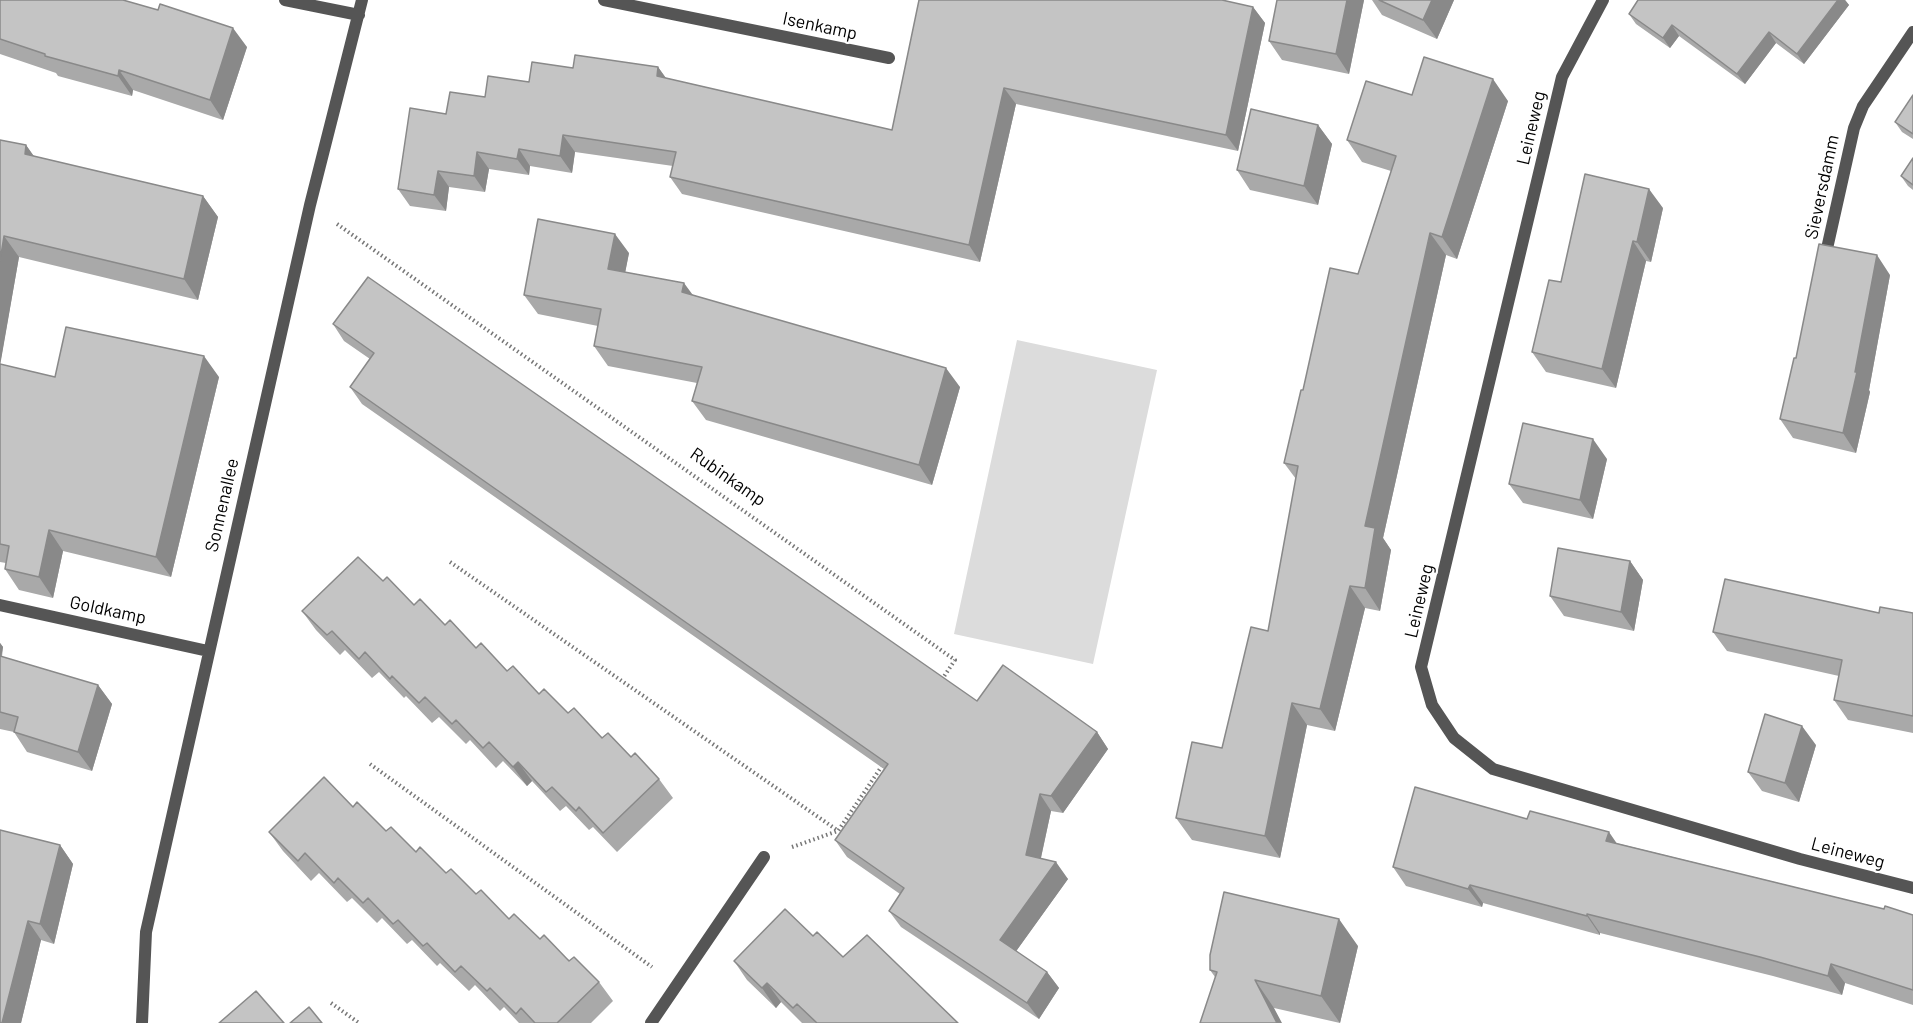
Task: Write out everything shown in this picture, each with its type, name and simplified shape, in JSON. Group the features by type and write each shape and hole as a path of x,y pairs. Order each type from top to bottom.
{"street":[{"path":"285,0 359,15"},
{"name":"Sonnenallee","path":"142,1023 146,932 310,205 362,0"},
{"name":"Isenkamp","path":"604,0 889,58"},
{"name":"Leineweg","path":"1603,0 1562,77 1559,89 1421,667 1432,705 1454,738 1493,769 1800,859 1913,888"},
{"name":"Sieversdamm","path":"1821,274 1854,128 1863,106 1913,32"},
{"name":"Goldkamp","path":"0,605 208,651"},
{"path":"651,1023 764,857"}],"path":[{"name":"Rubinkamp","path":"310,205 955,660 936,688"},
{"path":"450,562 838,831"},
{"path":"764,857 838,831 890,755"},
{"path":"370,764 677,985"},
{"path":"331,1003 359,1023"}],"shaded area":[{"path":"1017,340 1157,370 1093,664 954,634"}],"building":[{"path":"0,0 123,0 158,10 160,4 233,28 210,100 119,70 118,76 45,56 45,54 0,39"},
{"path":"919,0 1222,0 1253,7 1226,135 1004,88 969,245 670,177 676,152 563,135 560,156 519,149 517,159 477,152 474,176 438,171 434,195 398,189 410,108 446,114 450,92 485,97 488,76 529,82 532,62 573,68 575,55 658,67 657,76 892,130"},
{"path":"1277,0 1347,0 1336,54 1269,41"},
{"path":"1379,0 1432,0 1423,20"},
{"path":"1638,0 1838,0 1797,54 1769,32 1737,74 1672,25 1663,38 1629,14"},
{"path":"1424,57 1493,79 1442,237 1430,233 1365,526 1375,528 1365,588 1350,586 1320,709 1292,703 1265,836 1176,818 1192,742 1222,748 1251,627 1268,631 1298,466 1284,463 1330,268 1358,274 1396,156 1347,140 1366,81 1412,95"},
{"path":"1913,95 1913,134 1895,122"},
{"path":"1251,109 1318,125 1304,186 1237,170"},
{"path":"0,140 26,145 25,154 203,196 184,279 4,236 0,261"},
{"path":"1913,158 1913,185 1901,176"},
{"path":"1585,174 1649,189 1637,242 1633,241 1602,369 1532,352 1549,280 1561,282"},
{"path":"538,219 615,234 608,269 684,283 682,292 946,368 919,465 692,401 702,367 594,346 601,309 524,295"},
{"path":"1819,244 1877,255 1855,372 1857,372 1843,433 1780,419 1794,358 1796,358"},
{"path":"368,277 977,701 1003,665 1097,732 1051,796 1040,794 1026,855 1056,862 1000,940 1047,972 1027,1003 889,911 904,888 835,840 888,764 350,387 374,353 333,324"},
{"path":"66,327 204,356 156,557 49,530 39,577 5,569 9,546 0,544 0,364 55,377"},
{"path":"1523,423 1593,439 1580,500 1509,484"},
{"path":"1558,548 1630,561 1621,612 1550,596"},
{"path":"358,557 383,581 387,577 414,605 420,599 445,625 450,620 476,648 481,643 507,671 513,666 539,694 544,689 568,713 574,708 602,738 608,733 631,757 635,753 659,779 603,833 579,807 576,811 552,787 546,792 518,762 513,767 489,742 483,748 456,720 452,724 425,697 419,703 392,676 390,679 365,652 359,659 332,631 327,635 302,611"},
{"path":"1725,579 1879,613 1880,607 1913,613 1913,716 1834,700 1842,660 1713,632"},
{"path":"0,656 98,685 78,752 14,732 18,717 0,712"},
{"path":"1765,714 1802,726 1785,783 1748,772"},
{"path":"324,777 353,807 357,802 386,831 391,827 416,852 420,847 446,873 451,869 476,894 481,890 509,919 514,914 540,939 544,935 569,961 574,957 599,982 557,1023 535,1023 521,1008 516,1014 490,988 487,991 461,966 455,972 427,943 423,946 398,920 393,924 368,898 363,903 338,878 334,883 305,853 298,861 269,832"},
{"path":"1415,787 1527,819 1530,811 1609,832 1606,841 1884,909 1885,906 1913,915 1913,990 1831,964 1828,976 1470,885 1468,889 1393,867"},
{"path":"0,830 60,845 40,924 28,921 2,1023 0,1023"},
{"path":"1224,892 1339,919 1321,996 1255,980 1277,1023 1200,1023 1217,972 1210,970 1210,955"},
{"path":"785,909 813,936 817,932 843,957 867,935 958,1023 817,1023 797,1004 793,1008 767,983 762,988 734,961"},
{"path":"256,991 284,1023 219,1023"},
{"path":"309,1007 322,1023 290,1023"}]}
